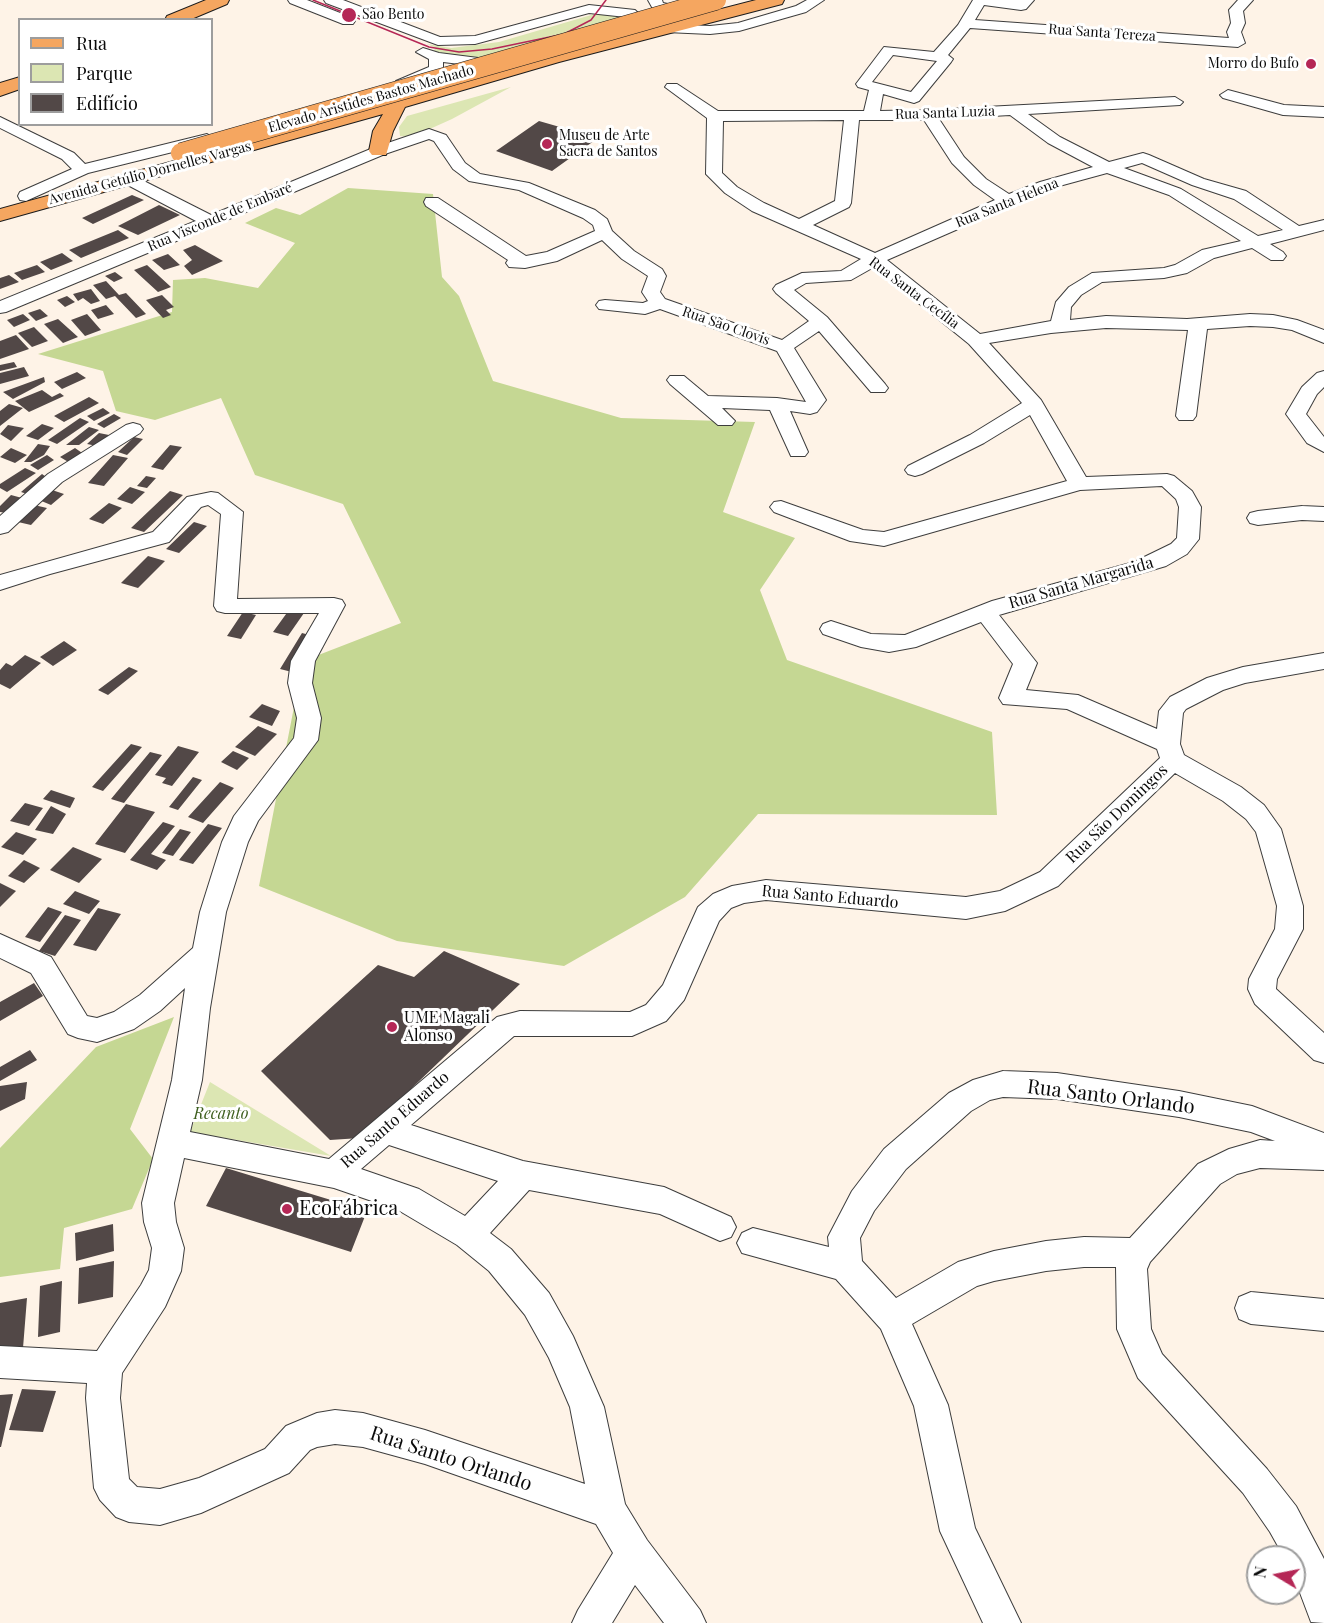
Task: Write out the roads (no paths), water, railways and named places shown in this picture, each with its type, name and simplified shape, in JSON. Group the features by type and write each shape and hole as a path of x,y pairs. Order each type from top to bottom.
{"main road":[{"path":"178,18 221,0"},
{"path":"708,10 745,0"},
{"path":"708,10 776,0"},
{"name":"Avenida Getúlio Dornelles Vargas","path":"0,214 654,31 708,10"},
{"name":"Elevado Aristides Bastos Machado","path":"0,203 708,10"},
{"path":"0,90 18,83"},
{"path":"379,151 383,131 398,103"}],"street":[{"path":"296,0 393,39"},
{"path":"331,0 429,39 447,41 482,38 589,9 623,6 654,31 739,27 801,9 817,0"},
{"path":"655,0 658,6 708,10"},
{"path":"938,57 966,24 980,0 1021,6 1027,0"},
{"name":"Rua Santa Tereza","path":"966,24 1238,43 1234,32 1238,23 1236,10 1246,0"},
{"path":"414,48 436,57 520,67"},
{"path":"889,50 946,59 914,98 877,88 863,84 889,50"},
{"path":"26,196 82,170 120,162 410,82 431,73 436,68 436,57"},
{"path":"672,87 715,116"},
{"path":"871,115 877,88"},
{"path":"1228,95 1283,110 1324,112"},
{"name":"Rua Santa Luzia","path":"715,116 929,115 1175,102"},
{"path":"1012,110 1054,140 1108,168 1175,192 1277,256"},
{"path":"798,226 843,203 852,115"},
{"path":"929,115 958,160 980,182 1009,202"},
{"name":"Rua Santa Cecília","path":"715,116 714,174 731,190 749,201 798,226 875,259 975,340 1034,404 1079,484"},
{"path":"0,122 68,156 82,170"},
{"name":"Rua Visconde de Embaré","path":"0,308 379,151 429,134 440,138 459,166 475,178 523,186 558,200 589,214 602,223 604,232"},
{"name":"Rua Santa Helena","path":"875,259 1046,185 1143,158 1198,182 1240,195 1294,230"},
{"path":"128,179 210,221"},
{"path":"432,202 520,263 560,254 604,232 628,255 656,273 657,276 655,297 645,309 605,305"},
{"path":"1060,326 1062,306 1075,291 1098,277 1164,273 1181,269 1208,254 1294,230 1324,225"},
{"path":"875,259 845,276 802,279 782,289 821,321 878,388"},
{"name":"Rua São Clovis","path":"655,297 784,347 821,321"},
{"path":"975,340 1060,326 1106,322 1198,324 1250,320 1273,321 1297,326 1324,337"},
{"path":"1186,416 1198,324"},
{"path":"703,402 777,404 810,408 816,400 784,347"},
{"path":"1324,377 1309,391 1296,414 1314,439 1324,446"},
{"path":"676,380 726,421"},
{"path":"777,404 798,452"},
{"path":"915,470 977,439 1034,404"},
{"path":"0,527 55,478 133,429"},
{"name":"Rua Santa Margarida","path":"781,507 858,536 884,539 1079,484 1167,480 1185,496 1190,507 1188,539 1179,549 1158,561 985,612 908,642 889,644 869,642 831,629"},
{"path":"0,583 63,563 161,537 194,502 211,498 232,512 225,606 334,605 303,661 300,683 309,718 306,740 263,793 243,825 235,842 213,912 187,1080 158,1203 160,1222 168,1248 165,1271 153,1296 105,1368 10,1360 0,1362"},
{"path":"1258,518 1302,513 1324,514"},
{"name":"Rua São Domingos","path":"985,612 1025,663 1011,698 1070,701 1171,752"},
{"name":"Rua São Domingos","path":"1049,879 1171,752 1171,711 1178,703 1215,684 1243,675 1324,661"},
{"path":"1171,752 1256,812 1268,829 1290,906 1289,929 1263,979 1262,989 1265,996 1324,1050"},
{"name":"Rua Santo Eduardo","path":"334,1174 507,1025 520,1023 632,1024 656,1013 674,992 708,915 722,901 741,892 766,890 966,908 1005,901 1049,879"},
{"path":"0,945 41,965 78,1026 97,1030 123,1021 150,1003 206,953"},
{"name":"Rua Santo Orlando","path":"846,1266 844,1237 863,1201 895,1159 960,1102 983,1089 1003,1084 1057,1086 1179,1104 1252,1119 1324,1146"},
{"path":"384,1130 523,1175 664,1201 720,1227"},
{"path":"172,1142 334,1174 408,1199 468,1235 500,1260 537,1304 561,1347 587,1407 608,1510 634,1553 687,1623"},
{"path":"1324,1156 1260,1154 1219,1168 1209,1174 1137,1253 1131,1269 1134,1329 1138,1344 1150,1366 1255,1481 1283,1519 1315,1579 1324,1609"},
{"path":"468,1235 523,1175"},
{"path":"753,1243 846,1266 857,1281 893,1318 931,1405 958,1531 1002,1623"},
{"path":"893,1318 969,1273 986,1268 1084,1252 1137,1253"},
{"path":"1251,1308 1324,1315"},
{"name":"Rua Santo Orlando","path":"105,1368 103,1398 112,1488 129,1503 160,1507 201,1495 277,1461 298,1438 316,1430 334,1427 363,1430 425,1447 608,1510"},
{"path":"591,1623 634,1553"}],"tram line":[{"path":"313,0 429,47 459,52 492,49 564,34 591,20 606,0"}],"place":[{"name":"São Bento","path":"349,15"},
{"name":"Morro do Bufo","path":"1311,64"},
{"name":"Museu de Arte Sacra de Santos","path":"547,144"},
{"name":"UME Magali Alonso","path":"392,1027"},
{"name":"EcoFábrica","path":"287,1209"}],"park label":[{"name":"Recanto","path":"221,1114"}]}
